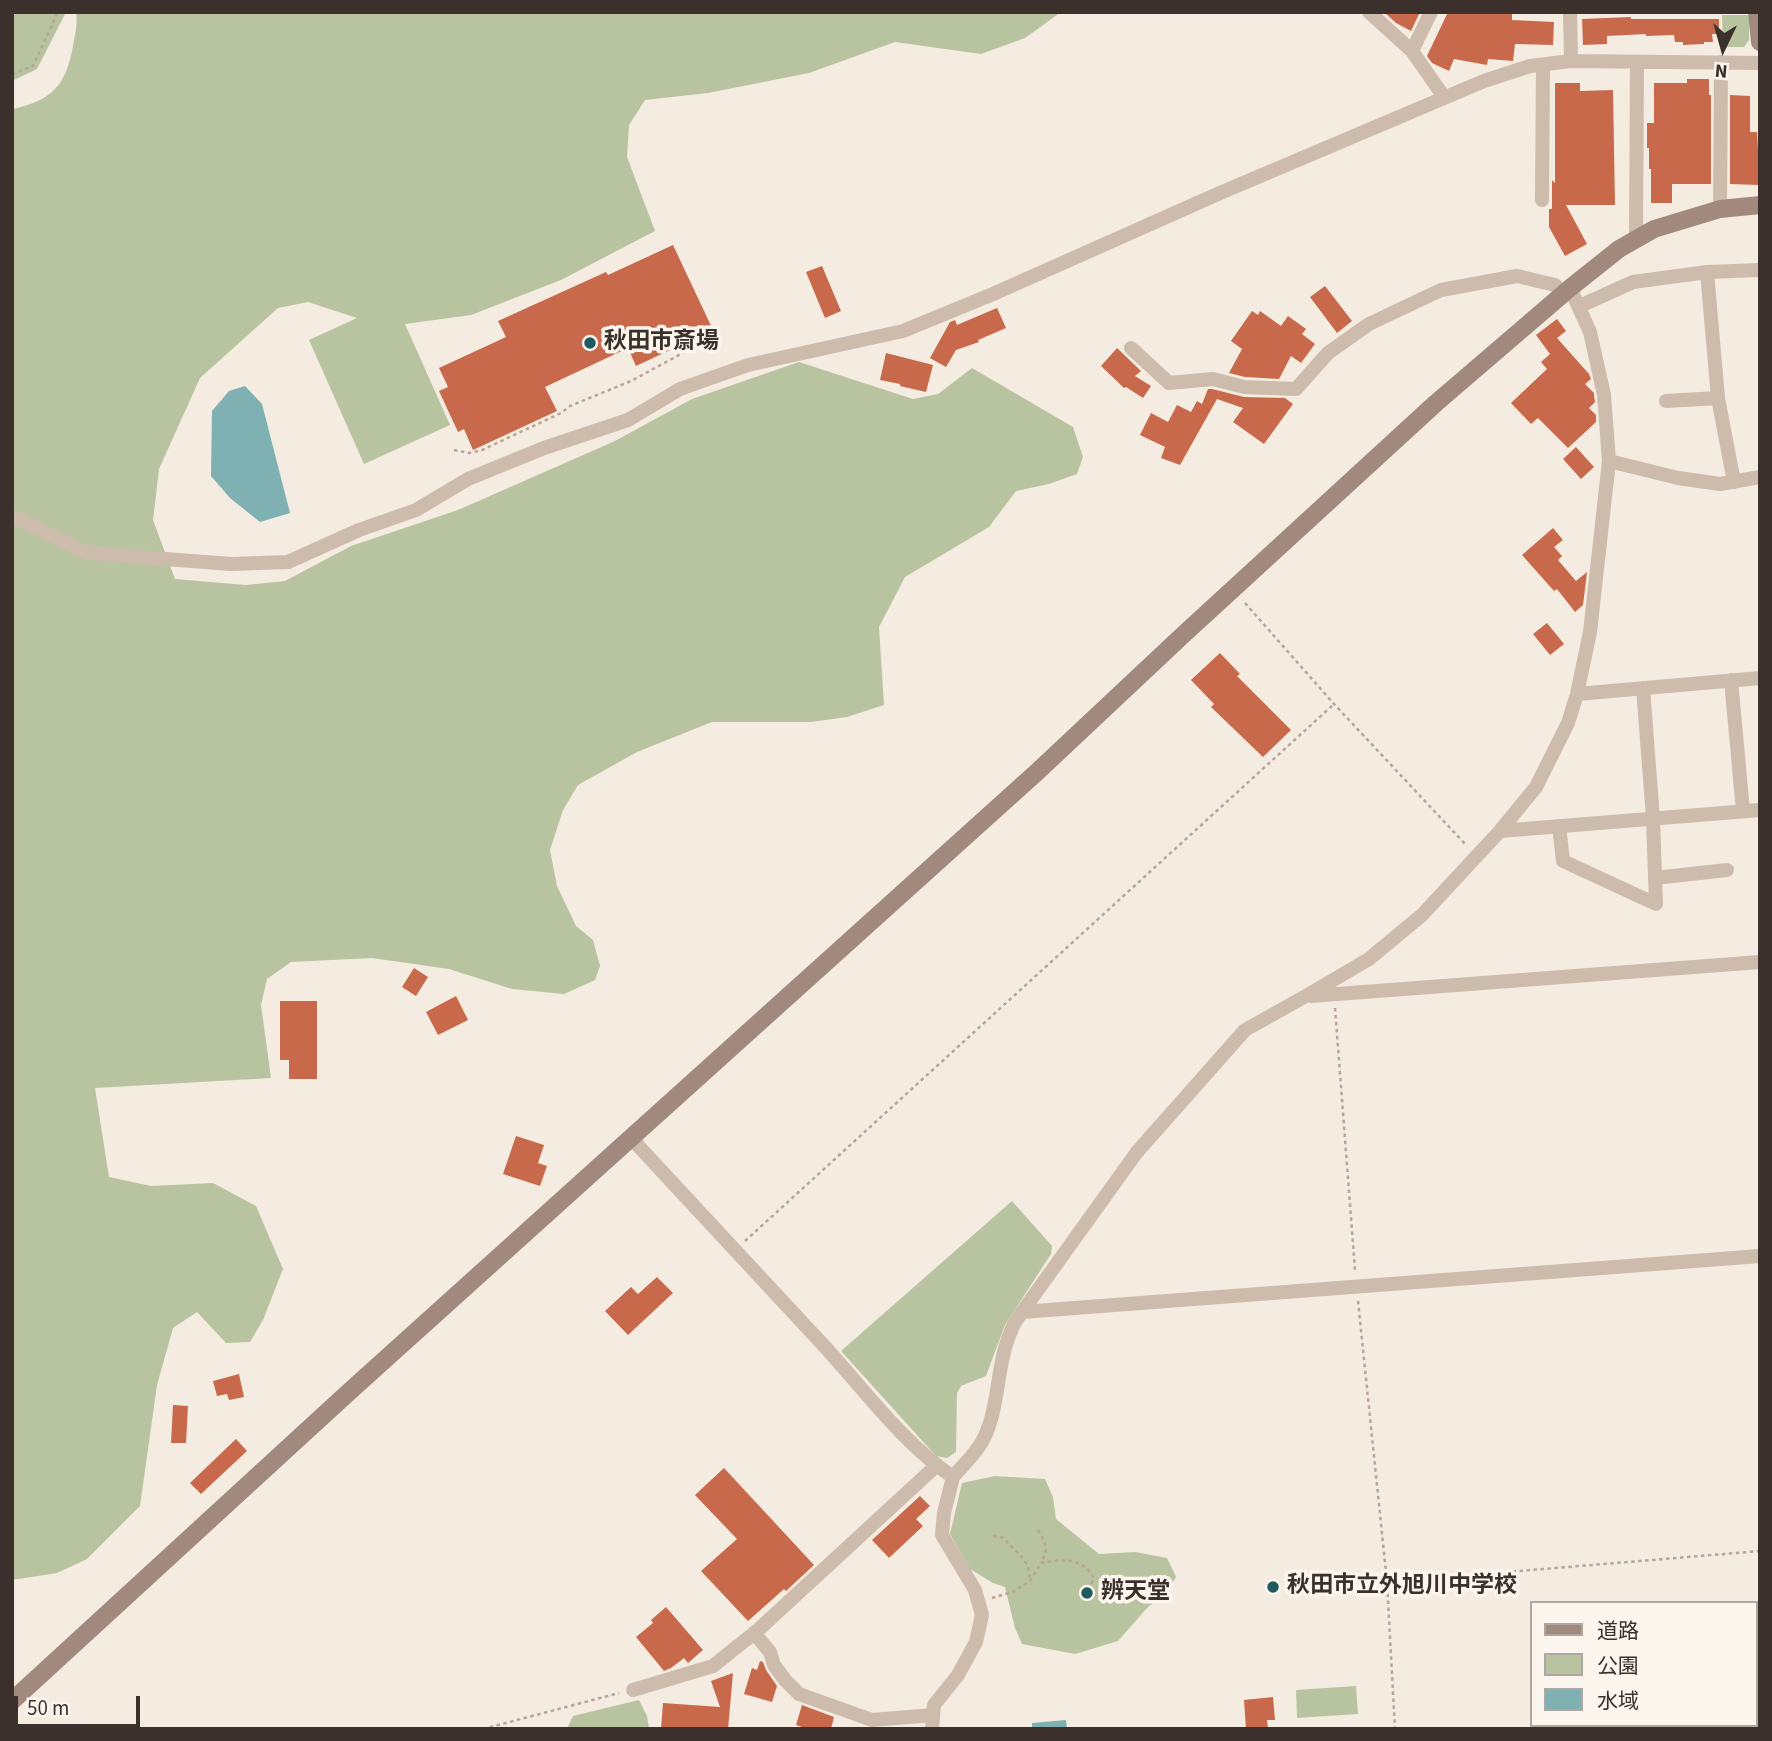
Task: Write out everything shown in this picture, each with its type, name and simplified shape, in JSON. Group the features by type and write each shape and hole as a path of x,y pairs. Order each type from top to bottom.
{"street":[{"path":"1370,12 1412,51 1444,97"},
{"path":"1412,51 1431,12"},
{"path":"1570,12 1571,61"},
{"path":"1757,12 1760,42"},
{"path":"12,516 87,553 231,564 288,562 359,530 416,510 468,479 544,448 628,420 680,389 748,365 903,331 1444,97 1530,66 1571,61 1760,62"},
{"path":"1636,239 1637,62"},
{"path":"1720,209 1721,62"},
{"path":"1542,200 1543,65"},
{"path":"12,1702 350,1391 1037,772 1437,403 1567,291 1619,249 1654,229 1720,209 1760,205"},
{"path":"1580,306 1633,282 1707,272 1760,270"},
{"path":"1707,272 1718,398 1734,482"},
{"path":"754,1633 770,1652 774,1665 785,1680 799,1694 872,1720 933,1722 934,1705 958,1675 976,1642 982,1615 975,1590 942,1535 944,1513 953,1477 984,1438 1004,1352 1011,1330 1022,1312 1137,1152 1245,1030 1369,958 1422,915 1500,831 1536,787 1568,723 1577,694 1590,632 1609,461 1604,395 1590,332 1580,306 1567,291 1555,285 1517,276 1440,290 1369,324 1328,353 1296,388 1244,387 1213,379 1169,383 1131,348"},
{"path":"1666,401 1718,398"},
{"path":"1609,461 1678,478 1720,484 1760,477"},
{"path":"1577,694 1760,678"},
{"path":"1731,680 1743,811"},
{"path":"1559,826 1563,861 1656,904 1653,818 1643,688"},
{"path":"1500,831 1760,810"},
{"path":"1655,878 1727,870"},
{"path":"1307,996 1760,962"},
{"path":"630,1138 907,1438 936,1466 953,1477"},
{"path":"1022,1312 1760,1256"},
{"path":"633,1690 713,1666 754,1633 936,1466"}],"path":[{"path":"12,74 33,66 58,12"},
{"path":"454,450 469,453 482,450 561,413 570,406 632,381 692,348"},
{"path":"1233,589 1334,704 1477,856"},
{"path":"735,1250 1334,704"},
{"path":"1334,994 1356,1287 1387,1582 1395,1729"},
{"path":"978,1602 1015,1591 1030,1581 1046,1553 1046,1543 1038,1530"},
{"path":"993,1536 1003,1538 1021,1556 1028,1566 1030,1581"},
{"path":"1387,1582 1760,1551"},
{"path":"1041,1563 1059,1559 1078,1563 1090,1572 1094,1580 1088,1589"},
{"path":"483,1729 633,1690"}],"green space":[{"path":"12,12 66,12 37,69 14,80 12,80"},
{"path":"76,12 1059,12 1025,38 981,54 895,42 809,73 708,93 645,100 629,125 627,157 655,231 561,280 471,315 405,324 450,425 364,464 309,340 357,318 308,302 278,308 200,378 159,469 153,520 175,579 246,585 285,581 351,546 458,510 615,441 692,399 799,362 913,399 938,394 972,368 1073,427 1083,457 1077,474 1049,484 1016,491 989,527 905,577 879,627 884,705 847,717 811,722 712,722 637,752 578,785 563,810 550,850 557,886 576,926 593,940 600,966 595,980 564,994 512,989 449,969 372,958 291,962 267,979 261,1005 271,1078 95,1088 109,1177 151,1186 213,1183 256,1206 283,1269 263,1320 250,1342 226,1343 197,1312 173,1328 157,1385 140,1506 87,1559 57,1573 12,1580 12,109 47,96 61,81 70,60"},
{"path":"1722,15 1749,15 1749,40 1744,47 1723,47"},
{"path":"1012,1201 1052,1246 1051,1254 1005,1325 986,1376 961,1386 957,1393 956,1452 947,1458 936,1456 841,1351"},
{"path":"995,1476 1045,1479 1053,1497 1056,1519 1099,1554 1135,1552 1167,1558 1176,1577 1164,1595 1148,1607 1118,1641 1075,1654 1022,1644 1015,1628 1005,1587 970,1569 950,1534 962,1483"},
{"path":"1356,1686 1358,1714 1297,1718 1296,1690"},
{"path":"639,1700 647,1716 649,1729 567,1729 573,1716"}],"water":[{"path":"245,386 262,404 290,513 260,522 230,498 211,476 212,411 229,391"},
{"path":"1066,1720 1067,1729 1032,1729 1032,1723"}],"building":[{"path":"1384,12 1420,12 1411,31"},
{"path":"1448,12 1512,12 1512,20 1554,22 1553,45 1515,44 1513,61 1488,59 1487,65 1454,59 1449,71 1432,63 1427,56"},
{"path":"1582,19 1719,19 1719,34 1712,34 1713,42 1704,44 1683,45 1683,42 1675,42 1674,35 1646,34 1607,36 1607,44 1583,45"},
{"path":"1687,79 1709,79 1711,184 1672,184 1672,203 1651,203 1647,123 1654,123 1654,83 1687,83"},
{"path":"1555,83 1580,83 1580,91 1613,90 1615,205 1566,205 1587,244 1565,256 1549,227 1552,180 1555,183"},
{"path":"1730,95 1750,96 1750,132 1757,132 1760,185 1730,184"},
{"name":"秋田市斎場","path":"673,245 713,330 636,366 628,348 545,387 557,411 473,450 464,429 458,432 439,391 448,387 439,368 506,337 498,321"},
{"path":"822,266 841,311 825,318 806,272"},
{"path":"1325,286 1352,321 1337,333 1310,297"},
{"path":"997,308 1006,328 956,350 946,367 930,358 950,322 955,320 957,325"},
{"path":"1252,311 1258,315 1260,311 1281,326 1288,316 1306,329 1302,334 1315,344 1301,363 1291,356 1279,379 1229,373 1242,349 1231,341"},
{"path":"1557,319 1566,331 1557,338 1589,374 1591,379 1585,384 1594,393 1595,402 1589,408 1596,415 1596,422 1568,448 1538,418 1531,424 1511,403 1547,369 1541,362 1550,354 1536,335"},
{"path":"1117,348 1141,371 1135,376 1151,386 1143,398 1124,388 1101,366"},
{"path":"886,353 933,365 926,392 880,380"},
{"path":"1208,389 1244,397 1285,398 1293,404 1264,444 1233,422 1243,408 1217,399 1180,465 1161,458 1165,447 1140,435 1151,413 1168,422 1177,405 1191,412 1197,401 1202,404"},
{"path":"1576,447 1594,467 1581,479 1563,459"},
{"path":"1553,528 1563,540 1554,547 1562,556 1558,560 1576,581 1587,572 1583,605 1575,612 1557,589 1554,591 1522,555"},
{"path":"1547,623 1564,644 1550,655 1533,634"},
{"path":"1220,653 1240,674 1237,676 1291,730 1263,757 1211,707 1214,704 1191,680"},
{"path":"414,968 428,977 416,996 402,987"},
{"path":"456,996 468,1020 438,1035 426,1012"},
{"path":"280,1001 317,1001 317,1079 289,1079 289,1060 280,1060"},
{"path":"516,1136 544,1145 538,1163 547,1166 540,1186 503,1174"},
{"path":"657,1277 673,1293 628,1335 605,1311 631,1287 638,1294"},
{"path":"239,1374 244,1397 229,1400 227,1394 217,1396 213,1381"},
{"path":"173,1405 188,1406 186,1443 171,1443"},
{"path":"236,1439 247,1451 201,1494 190,1483"},
{"path":"724,1468 814,1565 748,1621 701,1571 737,1539 695,1495"},
{"path":"920,1496 930,1506 916,1519 923,1526 889,1558 872,1540"},
{"path":"666,1607 703,1650 688,1663 684,1658 664,1671 636,1637 653,1623 651,1620"},
{"path":"760,1661 777,1686 772,1702 744,1694 752,1668 757,1670"},
{"path":"733,1673 728,1729 661,1729 663,1703 720,1707 711,1681"},
{"path":"1273,1697 1275,1720 1267,1720 1268,1729 1246,1729 1244,1700"},
{"path":"802,1705 834,1717 831,1729 808,1729 796,1725"}],"place":[{"name":"秋田市斎場","path":"590,343"},
{"name":"秋田市立外旭川中学校","path":"1273,1587"},
{"name":"辨天堂","path":"1087,1593"}]}
